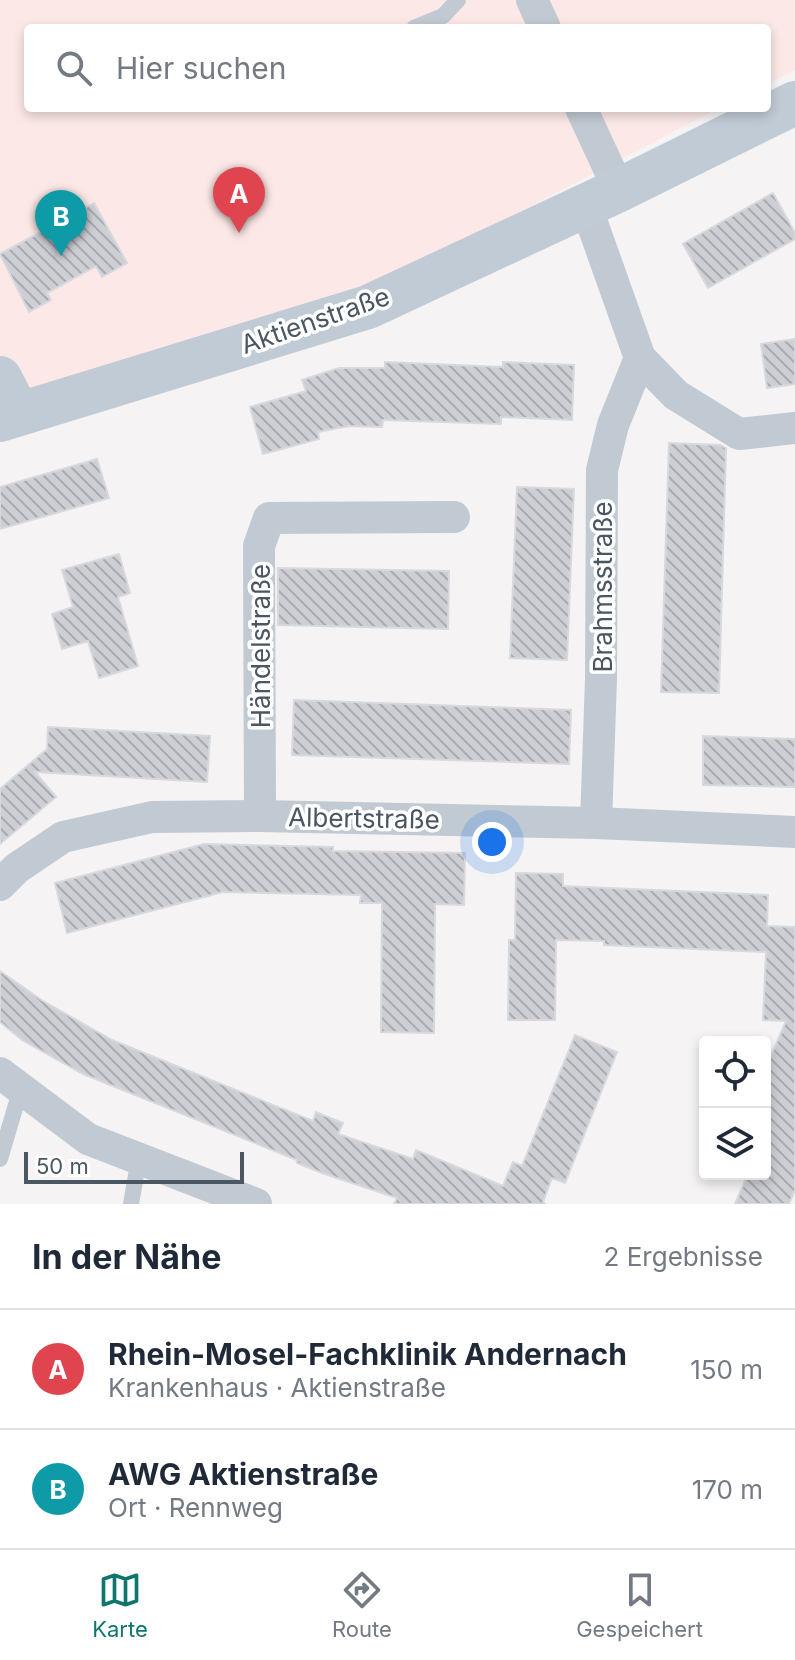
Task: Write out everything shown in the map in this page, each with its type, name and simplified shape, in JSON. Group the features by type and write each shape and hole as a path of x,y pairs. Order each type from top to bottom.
{"street":[{"path":"532,0 543,24"},
{"name":"Aktienstraße","path":"6,404 368,307 603,198 795,103"},
{"path":"582,112 640,358 676,395 739,434 795,428"},
{"name":"Brahmsstraße","path":"596,823 601,679 602,470 613,425 640,358"},
{"name":"Händelstraße","path":"260,816 259,546 269,518 454,517"},
{"name":"Albertstraße","path":"0,885 17,868 63,837 152,817 260,816 596,823 795,832"},
{"path":"10,1080 88,1139 256,1204"}],"lane":[{"path":"424,24 443,16 458,0"},
{"path":"0,1159 10,1080"},
{"path":"131,1204 139,1158"}],"shaded area":[{"path":"0,0 795,0 795,70 771,82 771,24 24,24 24,112 711,112 333,309 20,396 0,356"}],"building":[{"path":"773,193 795,233 795,239 708,288 683,244"},
{"path":"94,203 127,263 102,277 96,266 47,293 51,300 29,312 0,254"},
{"path":"795,339 795,384 767,388 761,344"},
{"path":"385,362 503,367 503,362 574,365 572,420 501,417 501,424 383,420 382,427 349,426 318,432 319,439 263,454 250,407 306,391 302,380 339,368 385,368"},
{"path":"669,443 720,445 726,448 719,693 661,692"},
{"path":"97,459 109,498 0,529 0,487"},
{"path":"517,487 574,489 567,660 510,658"},
{"path":"119,554 130,593 118,597 138,666 99,678 88,641 62,649 52,614 73,607 62,570"},
{"path":"278,568 449,571 448,629 278,625"},
{"path":"294,700 571,710 569,764 292,755"},
{"path":"48,727 210,736 207,782 35,772 56,797 0,844 0,789 47,749"},
{"path":"703,736 795,739 795,787 703,785"},
{"path":"204,844 333,847 333,851 465,853 464,905 435,904 434,1033 381,1032 382,903 360,903 361,895 223,892 67,933 55,883"},
{"path":"516,873 563,874 563,886 768,895 767,926 795,927 795,1190 789,1204 735,1204 745,1180 771,1180 771,1056 786,1021 763,1020 766,952 556,940 555,1020 508,1020 509,940 515,940"},
{"path":"0,971 43,1001 112,1040 313,1121 316,1112 343,1123 338,1134 413,1159 416,1150 503,1186 513,1162 522,1166 575,1035 617,1052 565,1183 552,1178 543,1202 545,1204 394,1204 397,1198 322,1173 297,1163 297,1160 83,1074 22,1040 0,1022"}],"place":[{"name":"Rhein-Mosel-Fachklinik Andernach","path":"239,233"},
{"name":"AWG Aktienstraße","path":"61,256"}]}
